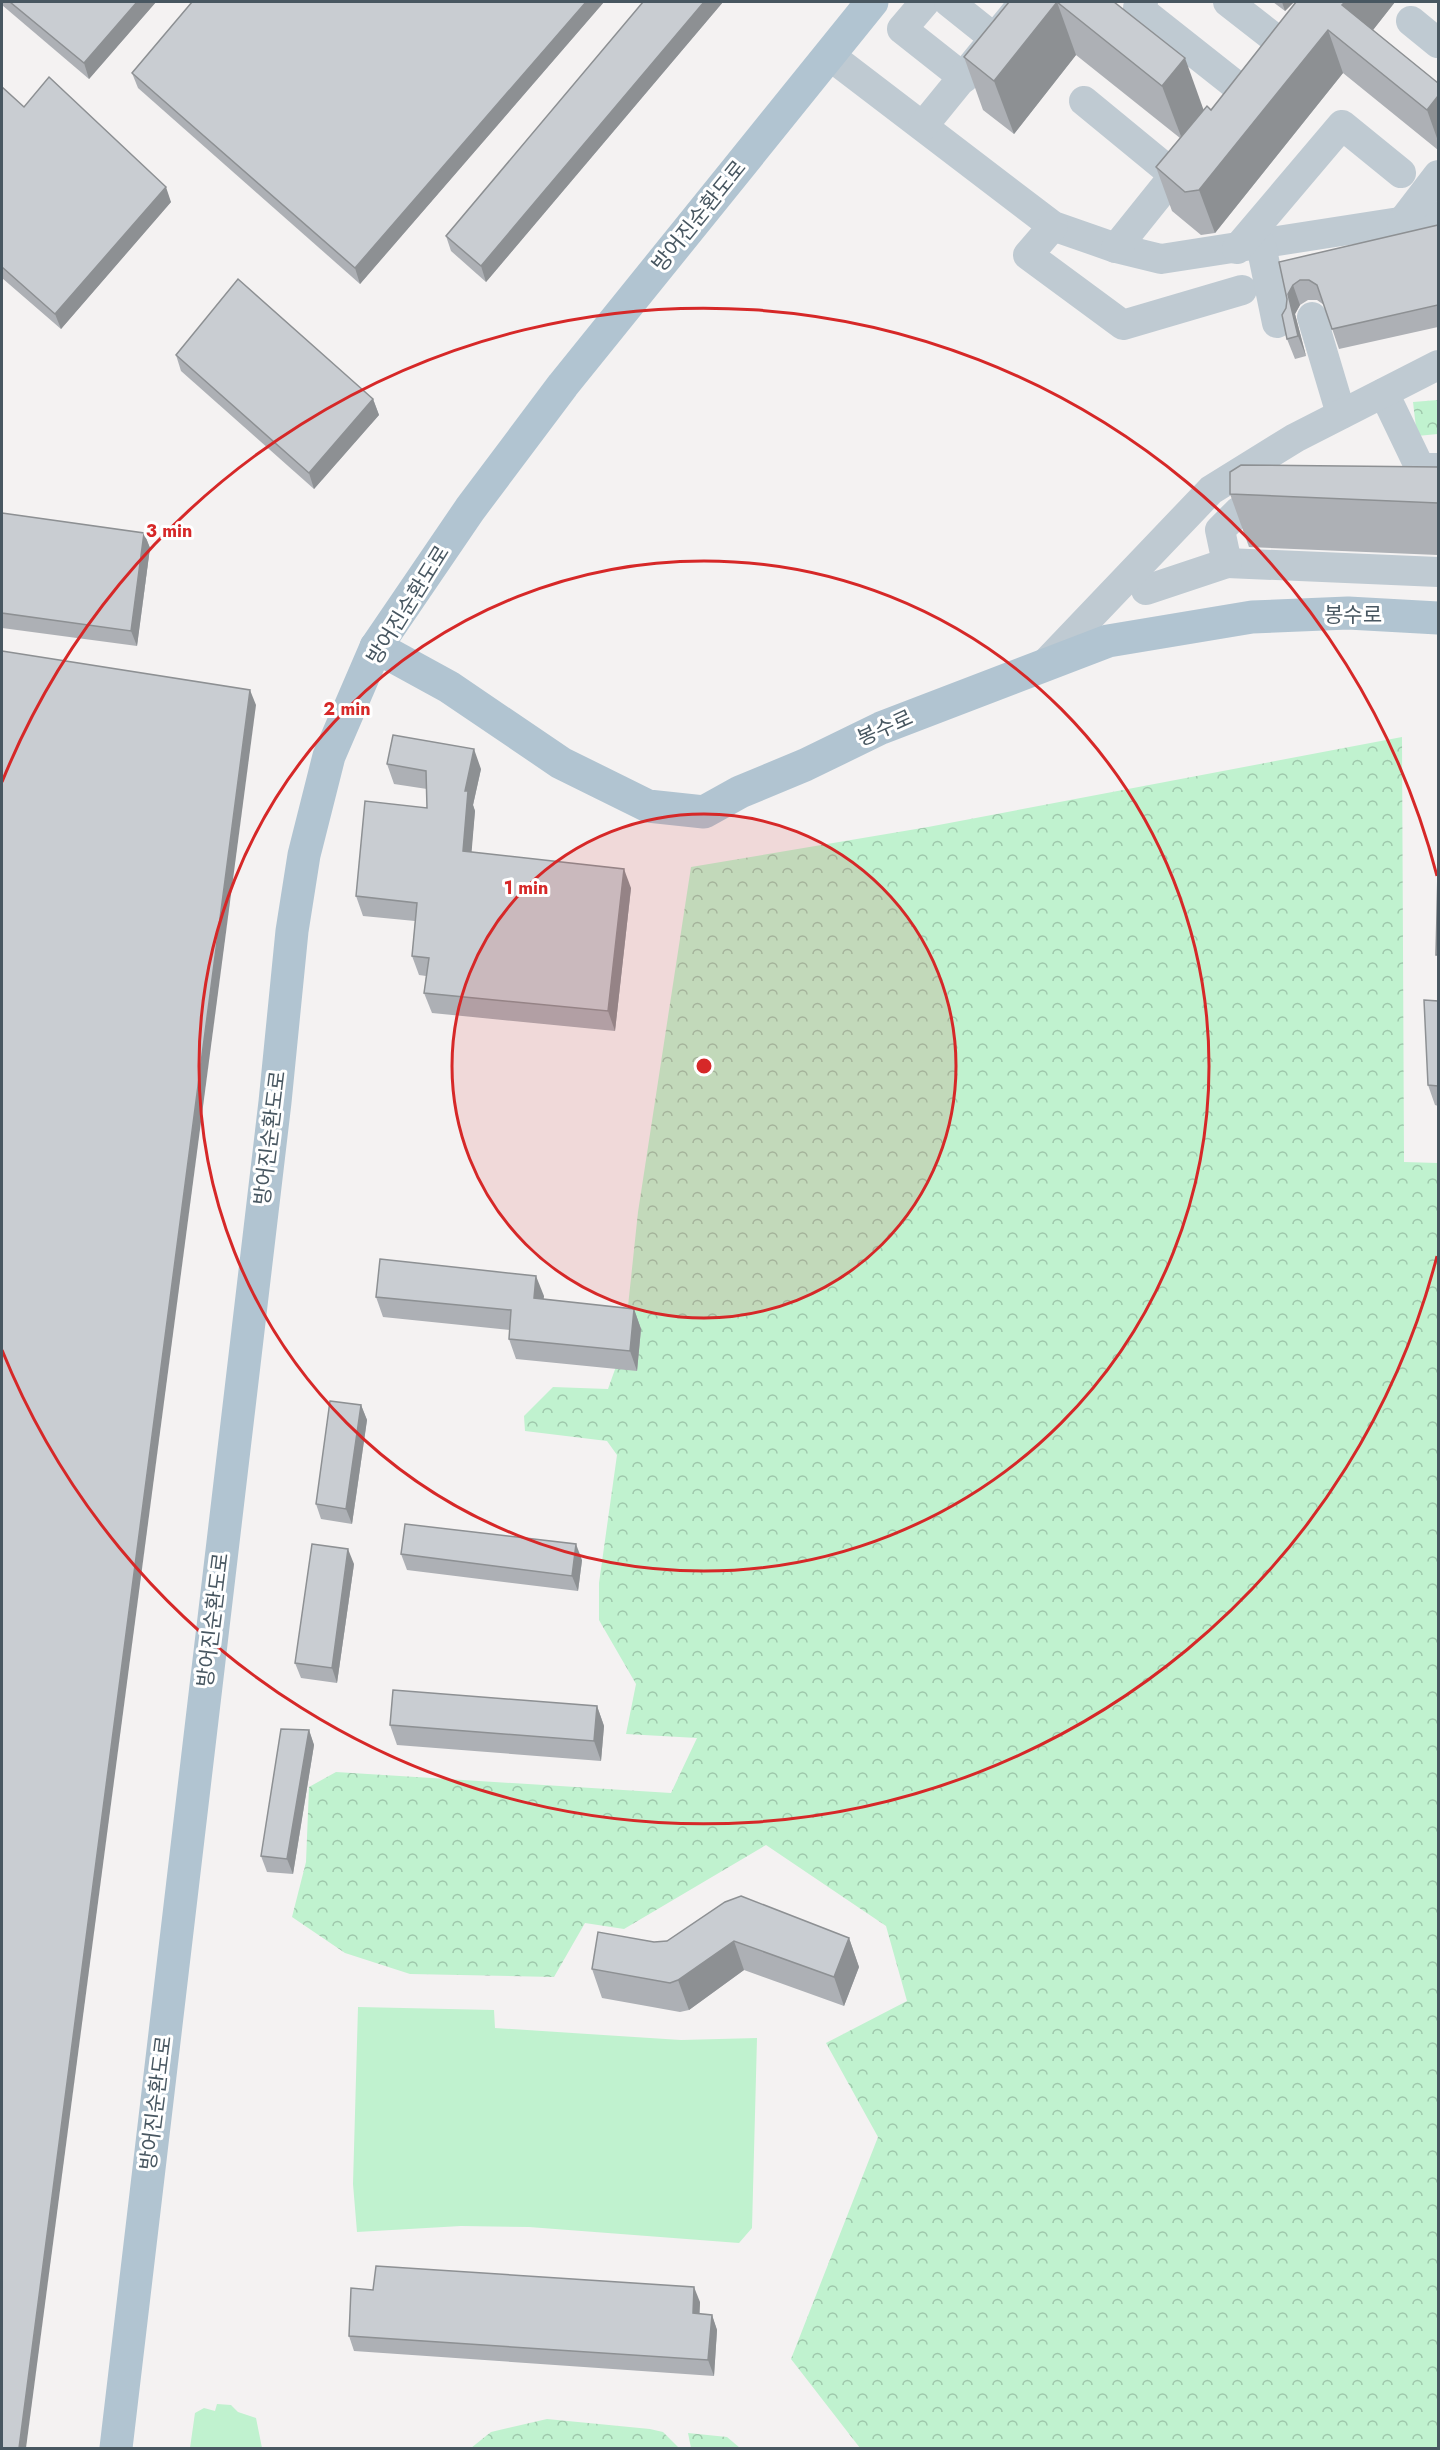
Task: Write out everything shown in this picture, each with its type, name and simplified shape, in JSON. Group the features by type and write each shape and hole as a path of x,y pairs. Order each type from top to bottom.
{"main road":[{"name":"방어진순환도로","path":"116,2448 276,1102 292,931 304,855 328,756 376,647 470,509 563,385 872,2"},
{"name":"봉수로","path":"376,647 449,687 571,767 648,806 704,812 740,792 805,765 881,728 1108,641 1252,617 1348,613 1438,618"}],"street":[{"path":"925,2 902,29 964,78"},
{"path":"949,2 994,38"},
{"path":"923,126 1024,2"},
{"path":"1143,2 1138,8 1236,99 1301,20"},
{"path":"1228,2 1282,44"},
{"path":"1411,21 1438,43"},
{"path":"829,55 1053,226 1116,248 1161,260 1438,216"},
{"path":"1084,101 1174,175"},
{"path":"1249,247 1342,125 1401,173"},
{"path":"1116,248 1208,134"},
{"path":"1402,222 1438,175"},
{"path":"1053,226 1028,255 1123,325 1242,290"},
{"path":"1249,247 1277,323"},
{"path":"1312,317 1341,414"},
{"path":"1044,665 1211,490 1295,438 1438,365"},
{"path":"1384,393 1420,473"},
{"path":"1227,563 1220,530 1238,512 1286,481 1296,481"},
{"path":"1146,590 1227,563 1438,572"}],"green space":[{"path":"1438,400 1438,434 1417,436 1413,402"},
{"path":"1402,737 1404,1162 1438,1163 1438,2448 860,2448 791,2359 878,2137 826,2043 907,2001 886,1926 766,1845 624,1929 585,1923 554,1977 410,1974 345,1953 292,1917 306,1862 309,1787 336,1772 671,1793 697,1738 626,1734 636,1684 599,1620 599,1583 617,1455 607,1441 525,1431 524,1416 553,1387 608,1389 624,1344 638,1212 691,867 928,827"},
{"path":"358,2007 494,2010 495,2028 681,2040 757,2038 752,2228 739,2243 529,2227 461,2226 357,2232 353,2184"},
{"path":"217,2404 231,2405 238,2412 256,2418 262,2448 190,2448 195,2413 204,2408 215,2411"},
{"path":"547,2419 650,2429 663,2432 679,2448 471,2448 491,2432"},
{"path":"688,2433 727,2437 740,2448 691,2448"}],"building":[{"path":"10,2 137,2 84,63"},
{"path":"192,2 586,2 355,268 132,73"},
{"path":"643,2 704,2 481,266 446,236"},
{"path":"1009,2 1057,2 994,81 964,57"},
{"path":"1057,2 1114,2 1185,58 1162,86"},
{"path":"1296,2 1345,2 1342,5 1438,83 1438,96 1427,110 1328,30 1199,190 1185,192 1156,167 1207,106 1211,110"},
{"path":"49,77 166,187 55,314 2,267 2,87 24,107"},
{"path":"1438,225 1438,305 1332,329 1317,285 1309,280 1300,280 1293,285 1288,294 1298,336 1287,339 1282,315 1287,299 1279,262"},
{"path":"238,279 373,399 309,473 176,355"},
{"path":"1241,465 1438,467 1438,503 1230,494 1230,472"},
{"path":"2,513 144,533 131,631 2,613"},
{"path":"2,651 250,690 19,2448 2,2448"},
{"path":"393,735 474,749 465,791 468,791 463,851 624,869 608,1011 424,993 429,958 412,956 417,903 356,896 365,801 427,808 426,771 387,764"},
{"path":"1438,871 1438,955 1436,955"},
{"path":"1424,1000 1438,1001 1438,1086 1428,1085"},
{"path":"380,1259 536,1276 534,1298 634,1309 630,1351 509,1339 511,1310 376,1297"},
{"path":"330,1401 361,1405 346,1509 316,1504"},
{"path":"405,1524 576,1544 572,1576 401,1554"},
{"path":"312,1544 348,1549 332,1668 295,1663"},
{"path":"393,1690 597,1706 594,1741 390,1725"},
{"path":"281,1729 309,1730 287,1859 261,1856"},
{"path":"741,1896 849,1938 834,1977 734,1941 678,1980 670,1983 592,1969 598,1932 654,1942 667,1941 725,1902"},
{"path":"376,2266 694,2287 693,2313 712,2315 708,2360 349,2336 351,2288 373,2290"}]}
